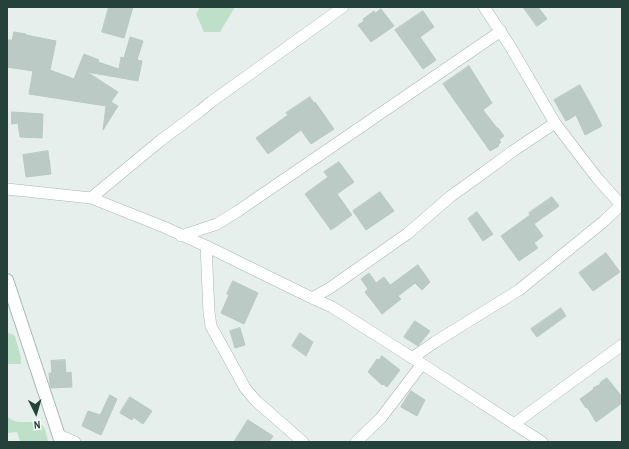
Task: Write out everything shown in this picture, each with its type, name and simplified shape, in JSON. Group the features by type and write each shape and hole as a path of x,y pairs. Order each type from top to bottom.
{"main road":[{"path":"7,280 60,438"}],"street":[{"path":"90,198 210,102 343,7"},
{"path":"356,442 381,418 417,361 435,342 519,290 604,222 621,205 597,178 555,123 501,31 484,7"},
{"path":"181,236 217,224 238,212 501,31"},
{"path":"312,298 330,288 407,234 451,196 513,151 555,123"},
{"path":"7,190 90,198 164,227 206,246 332,307 542,442"},
{"path":"206,246 211,326 245,388 256,401 303,442"},
{"path":"514,424 622,345"},
{"path":"60,438 76,442"}],"green space":[{"path":"200,7 235,7 220,32 204,32 196,14"},
{"path":"7,333 15,336 21,358 21,364 7,364"},
{"path":"7,416 11,420 40,423 45,429 48,442 20,442 17,432 7,433"}],"building":[{"path":"109,7 133,7 124,38 102,32"},
{"path":"523,7 538,7 547,19 537,26"},
{"path":"381,9 394,26 371,42 358,25 364,21 363,19 374,11 375,13"},
{"path":"423,11 434,27 420,37 436,60 423,69 395,30"},
{"path":"14,32 56,41 50,70 74,79 84,54 99,60 98,62 119,69 121,57 124,58 130,37 143,41 137,60 142,61 138,81 87,72 118,92 111,102 118,106 103,130 106,106 29,94 33,71 7,67 7,40 12,40"},
{"path":"469,66 492,103 483,110 504,136 499,140 501,142 498,145 499,146 490,151 443,84"},
{"path":"580,85 602,126 585,135 576,115 566,121 554,100"},
{"path":"310,97 334,129 311,144 301,130 268,154 256,138 288,115 286,113"},
{"path":"12,112 43,114 42,138 20,137 18,123 12,124"},
{"path":"48,151 51,174 26,177 23,155"},
{"path":"339,162 354,182 337,194 352,215 331,230 305,194 328,177 324,172"},
{"path":"380,192 394,211 366,230 353,211"},
{"path":"552,197 559,206 534,224 543,236 534,243 538,248 519,261 501,236 530,215 529,213"},
{"path":"477,212 493,234 483,241 468,219"},
{"path":"606,253 620,272 593,291 579,273"},
{"path":"418,265 430,282 422,290 415,283 398,296 401,299 382,314 365,292 368,289 361,279 369,273 376,283 384,277 390,285"},
{"path":"233,281 258,293 244,324 221,313"},
{"path":"561,308 566,316 537,337 531,329"},
{"path":"415,321 430,331 418,346 404,337"},
{"path":"240,328 245,345 235,348 230,331"},
{"path":"300,333 313,342 306,356 292,346"},
{"path":"382,356 400,370 387,387 383,384 382,385 368,372 377,359 379,360"},
{"path":"65,360 66,373 71,372 72,387 51,388 49,373 52,373 51,361"},
{"path":"607,378 622,397 622,403 596,422 580,399"},
{"path":"411,391 425,400 417,416 401,407"},
{"path":"110,395 117,399 101,435 82,426 88,411 100,415"},
{"path":"130,397 152,411 143,424 133,417 132,420 120,413"},
{"path":"248,420 273,436 269,442 234,442"}]}
